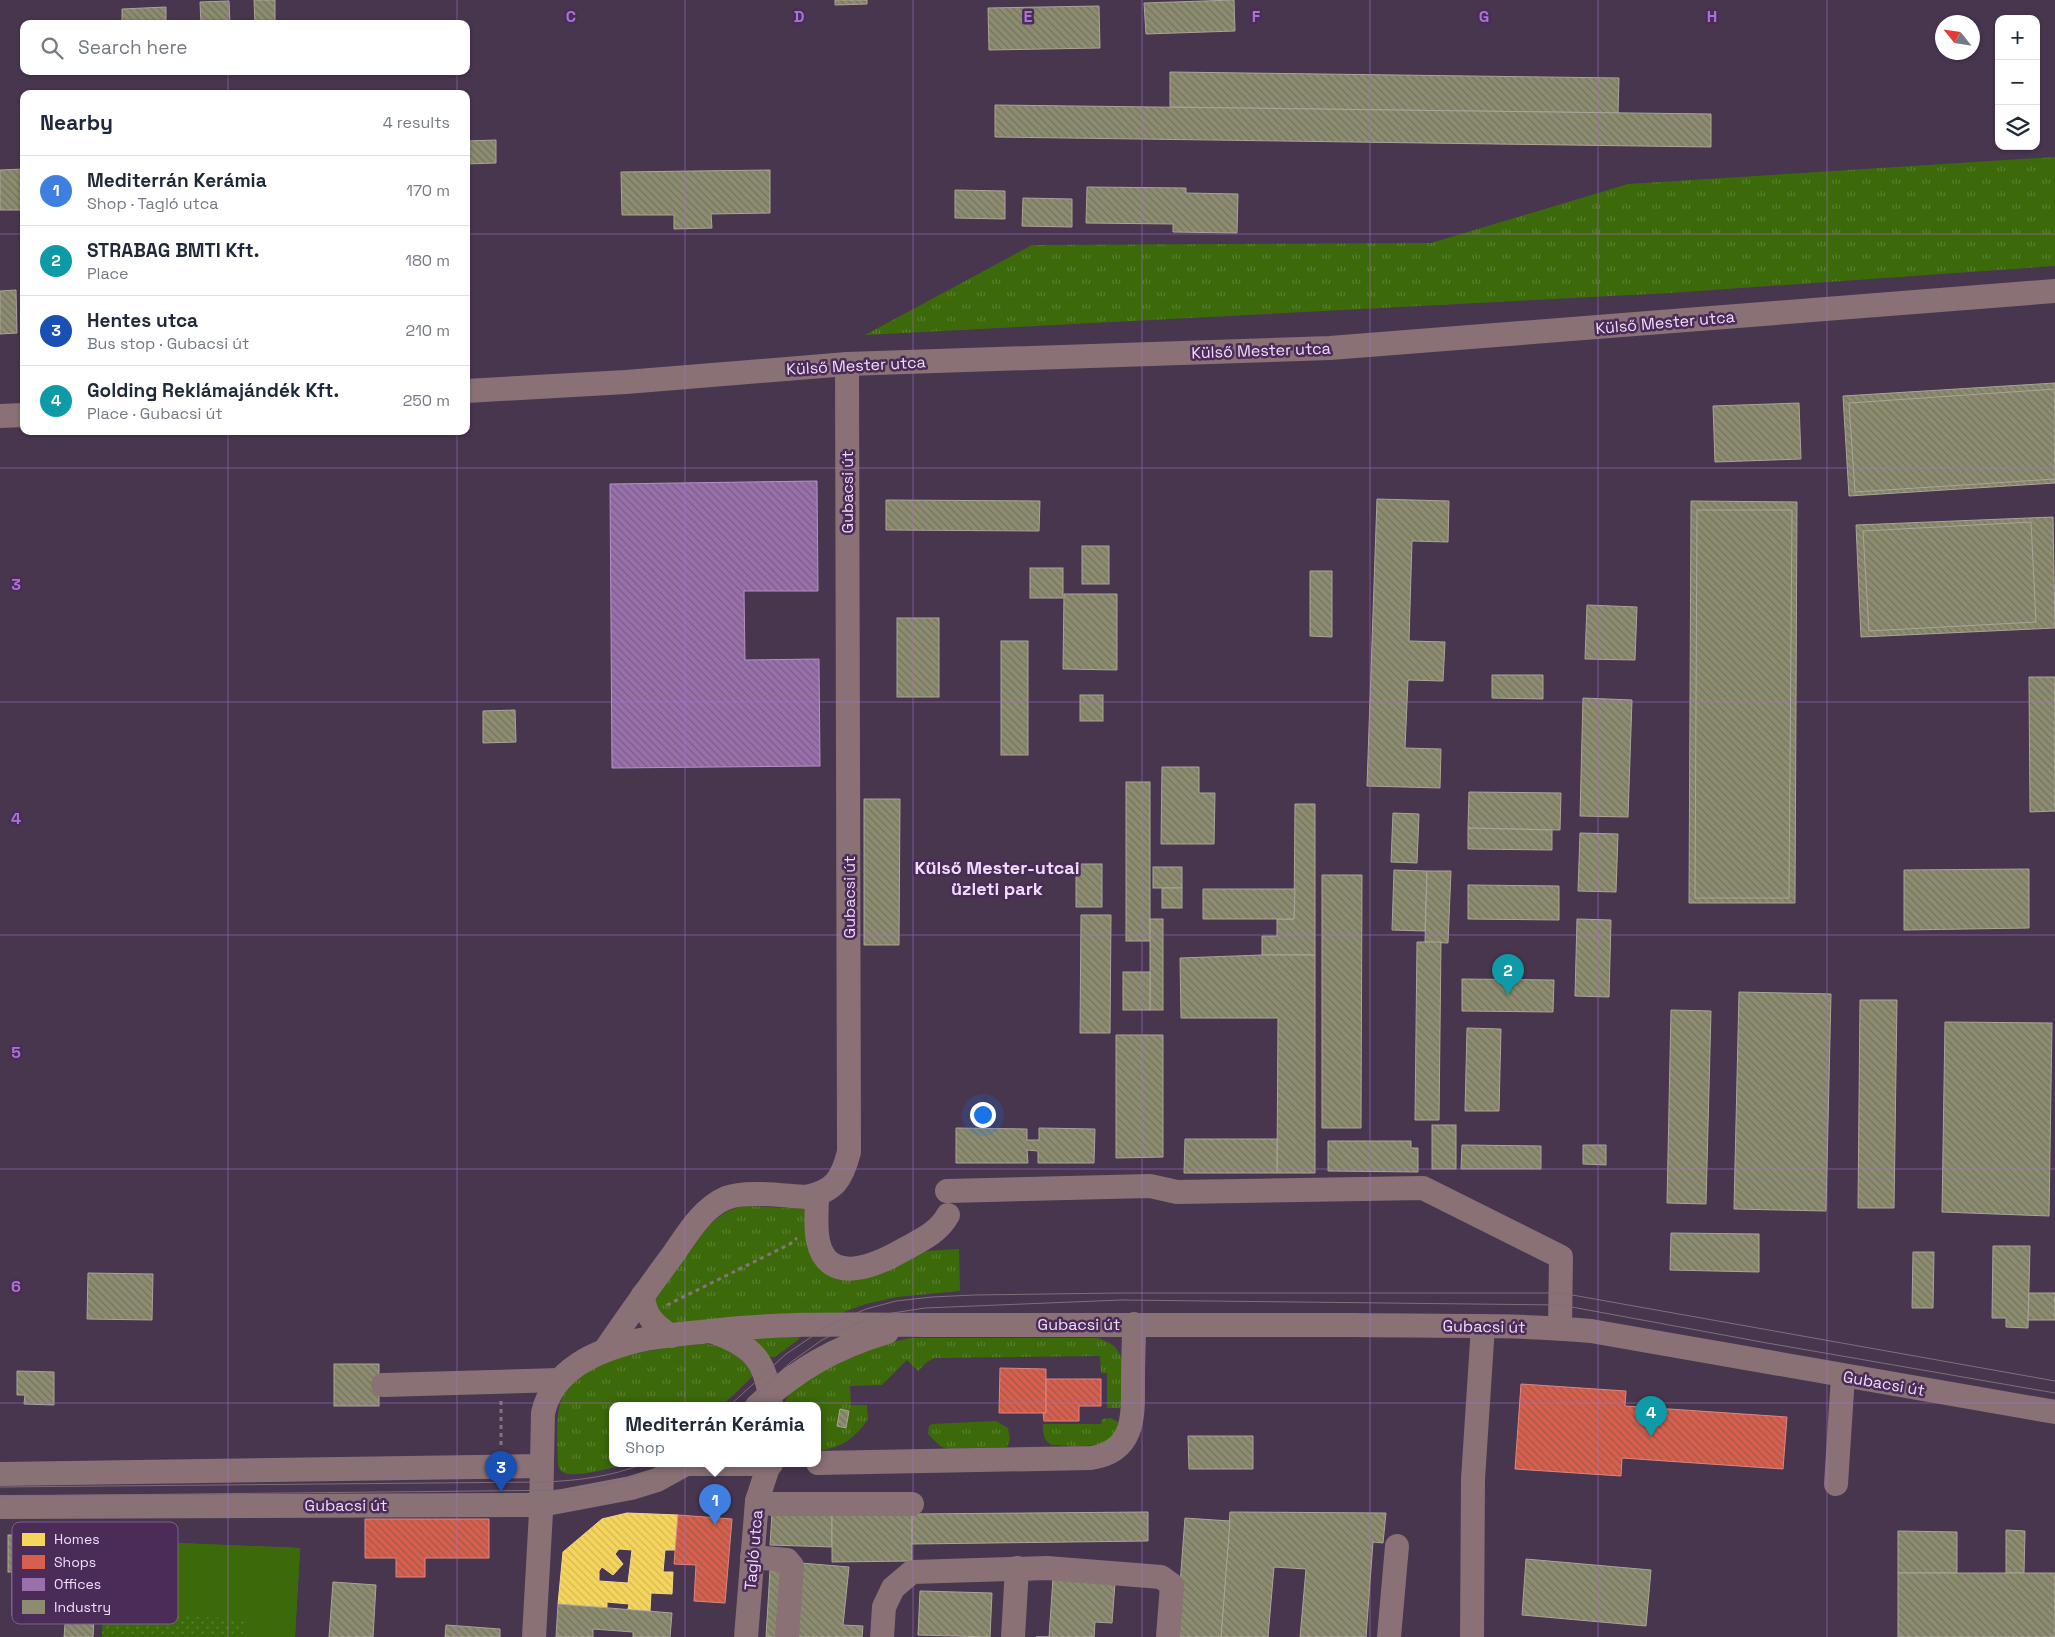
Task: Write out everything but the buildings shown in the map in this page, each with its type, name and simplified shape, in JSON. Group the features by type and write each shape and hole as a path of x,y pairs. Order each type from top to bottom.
{"street":[{"name":"Külső Mester utca","path":"470,391 626,382 847,364 1330,348 2055,291"},
{"name":"Gubacsi út","path":"605,1350 642,1295 699,1219 712,1206 726,1198 742,1195 806,1197 817,1195 829,1190 838,1181 845,1169 849,1152 847,364"},
{"path":"0,416 20,415"},
{"path":"947,1191 1150,1186 1177,1192 1423,1188 1561,1257 1560,1328"},
{"path":"817,1195 816,1221 820,1247 822,1253 830,1262 840,1267 854,1269 872,1266 884,1261 938,1230 948,1215"},
{"path":"642,1295 644,1308 649,1317 658,1328 671,1336"},
{"name":"Gubacsi út","path":"534,1637 541,1505 543,1413 546,1401 559,1380 584,1360 605,1350 639,1340 767,1326 1134,1324 1560,1328 1601,1333 2055,1412"},
{"path":"821,1463 1091,1458 1106,1456 1119,1447 1128,1432 1133,1416 1134,1324"},
{"name":"Gubacsi út","path":"766,1402 801,1370 833,1352 869,1337 906,1326"},
{"path":"1472,1637 1473,1479 1483,1326"},
{"name":"Gubacsi út","path":"710,1331 731,1338 752,1353 765,1371 766,1402"},
{"path":"1836,1484 1843,1376"},
{"path":"383,1385 559,1380"},
{"path":"0,1474 542,1466"},
{"name":"Gubacsi út","path":"0,1507 541,1505 631,1488 657,1480 681,1467"},
{"name":"Tagló utca","path":"746,1637 757,1501 769,1467"},
{"path":"757,1501 772,1504 912,1504"},
{"path":"1390,1637 1396,1546"},
{"path":"752,1558 787,1560 792,1566 786,1637"},
{"path":"882,1637 884,1606 893,1588 912,1572 1017,1568 1047,1568 1161,1577 1172,1585 1168,1637"},
{"path":"1013,1637 1017,1568"}],"green space":[{"path":"2055,157 2055,266 1670,293 865,335 1032,245 1431,243 1628,184"},
{"path":"747,1206 810,1209 826,1268 925,1251 959,1249 960,1291 897,1297 866,1304 827,1318 680,1325 666,1319 661,1314 654,1300 688,1251 717,1218 730,1210"},
{"path":"746,1334 799,1337 799,1339 775,1357 770,1357"},
{"path":"911,1338 1098,1338 1115,1347 1122,1360 1125,1374 1123,1404 1119,1408 1107,1408 1107,1373 1101,1373 1100,1356 934,1358 918,1371 907,1360 882,1385 850,1386 851,1405 867,1405 868,1420 852,1438 841,1445 821,1450 821,1402 786,1402 790,1394 802,1383 839,1362 859,1353"},
{"path":"704,1344 726,1348 753,1371 752,1377 726,1402 609,1402 609,1467 615,1467 576,1474 563,1472 558,1467 558,1415 561,1401 571,1386 585,1374 603,1364 645,1351"},
{"path":"1111,1418 1118,1422 1116,1432 1110,1439 1102,1443 1081,1446 1051,1445 1044,1436 1043,1424 1101,1424 1102,1419"},
{"path":"996,1421 1008,1428 1010,1440 1007,1447 948,1449 940,1446 928,1434 929,1426 932,1424"},
{"path":"178,1543 300,1548 295,1637 102,1637 103,1624 178,1624"},
{"path":"178,1543 300,1548 295,1637 243,1637 244,1619 178,1616"}],"tram line":[{"path":"733,1402 786,1354 829,1325 866,1309 896,1301 974,1295 1119,1293 1561,1293 2055,1381"},
{"path":"747,1402 791,1362 822,1340 852,1325 886,1314 925,1308 1121,1300 1561,1305 2055,1393"},
{"path":"0,1487 541,1482 593,1478 634,1467"},
{"path":"0,1496 574,1490 620,1480 658,1467"}],"place":[{"name":"STRABAG BMTI Kft.","path":"1508,995"},
{"name":"Golding Reklámajándék Kft.","path":"1651,1437"},
{"name":"Hentes utca","path":"501,1492"},
{"name":"Mediterrán Kerámia","path":"715,1525"}],"district":[{"name":"Külső Mester-utcai üzleti park","path":"997,878"}]}
